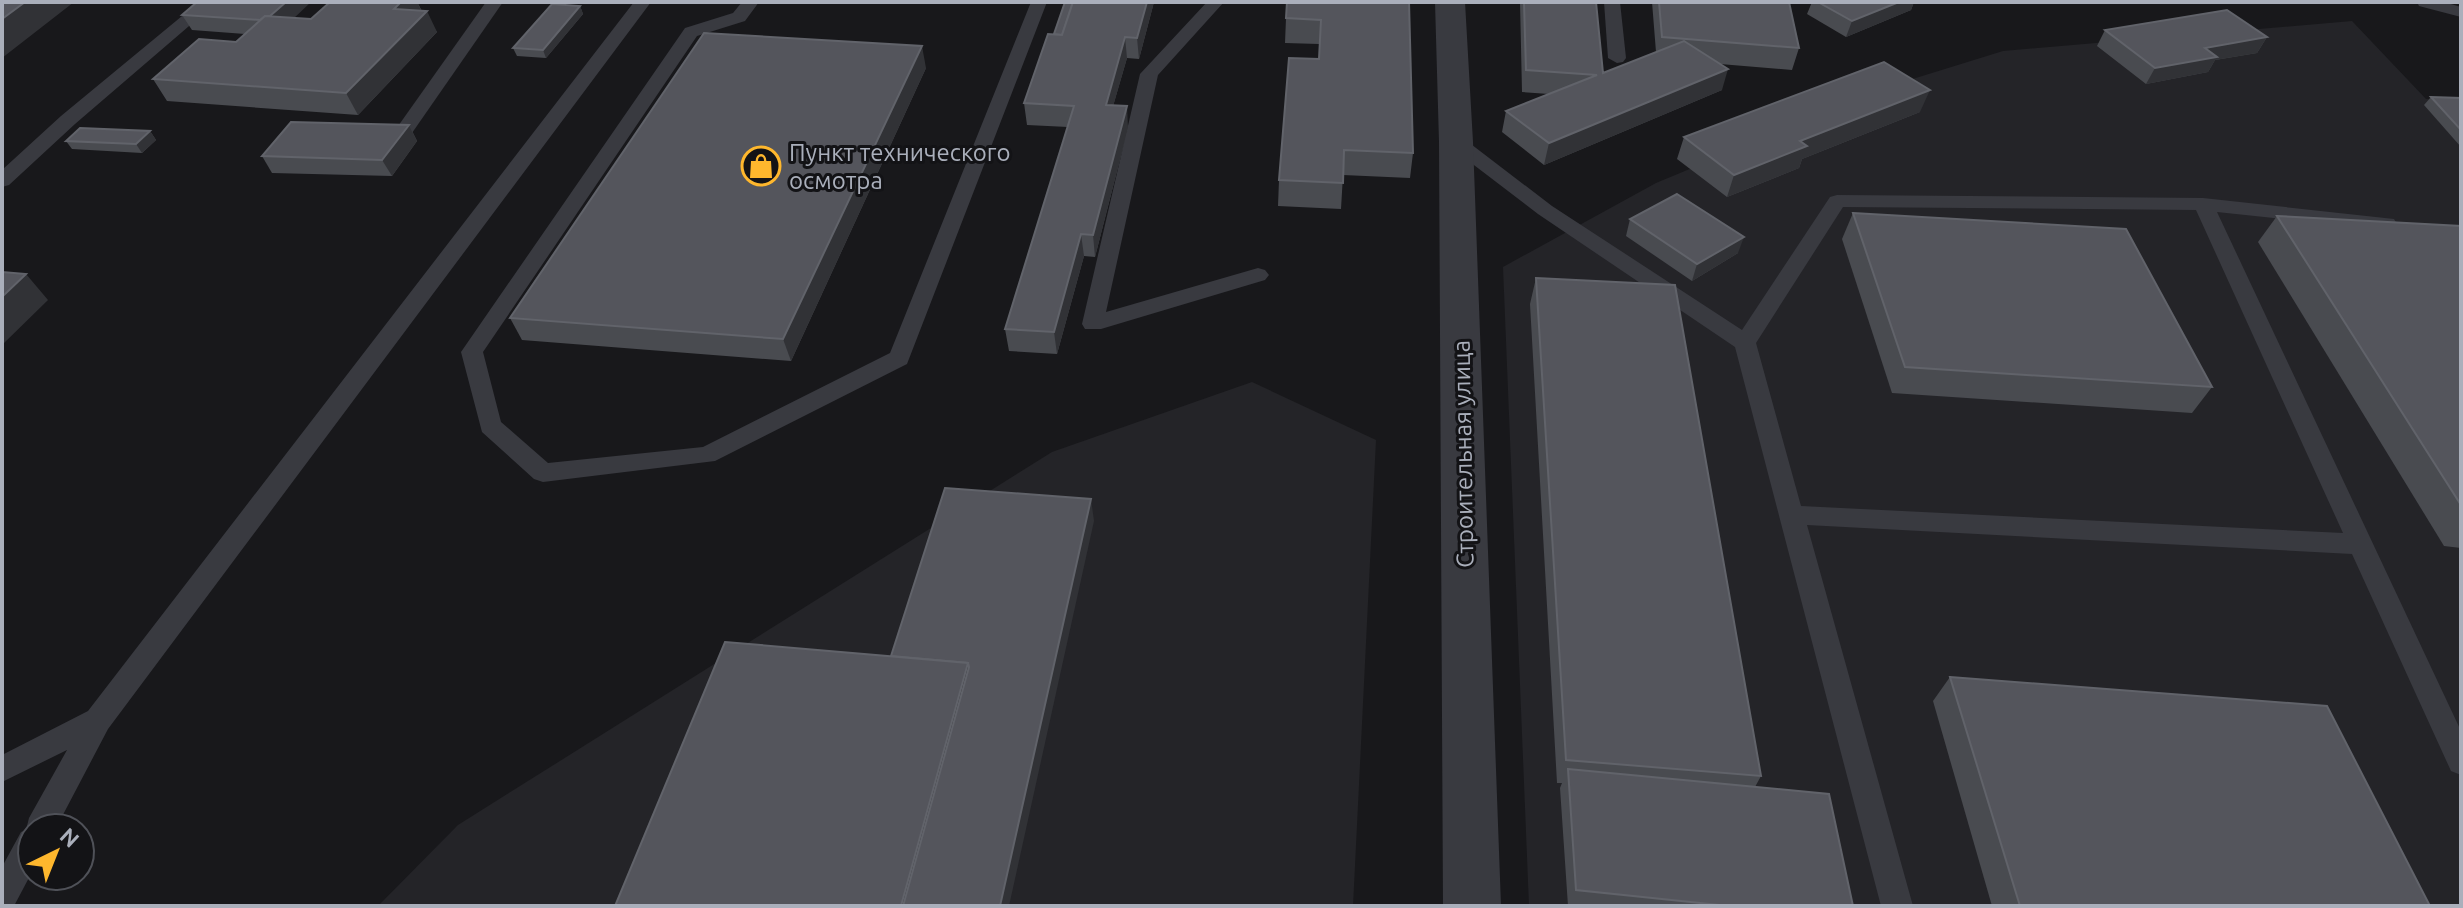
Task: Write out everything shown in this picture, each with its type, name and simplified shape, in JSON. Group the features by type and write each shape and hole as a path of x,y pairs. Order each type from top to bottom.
{"street":[{"name":"Строительная улица","path":"1450,2 1456,142 1472,906"}],"lane":[{"path":"2,181 68,120 209,2"},
{"path":"405,129 495,2"},
{"path":"49,812 98,720 643,2"},
{"path":"751,2 739,17 691,32 472,352 490,426 543,473 707,455 899,358 1039,2"},
{"path":"1216,2 1149,74 1093,324 1258,275"},
{"path":"1612,2 1617,58"},
{"path":"2425,2 2461,12"},
{"path":"1456,142 1545,210 1745,343 1897,906"},
{"path":"1745,343 1837,201 2203,204 2400,225"},
{"path":"2203,204 2461,762"},
{"path":"1792,515 2360,544"},
{"path":"2,769 98,720"},
{"path":"2,898 16,872"}],"shaded area":[{"path":"2352,21 2426,99 2461,100 2461,906 1529,906 1503,267 1656,183 1890,86 2003,51"},
{"path":"1252,382 1376,440 1353,906 378,906 458,825 1052,452"}],"building":[{"path":"2,2 25,2 2,19"},
{"path":"197,2 286,2 270,16 260,20 182,15"},
{"path":"330,2 401,2 394,9 427,11 346,93 153,79 199,39 236,42 265,16 311,19"},
{"path":"1065,2 1073,2 1062,35 1054,34"},
{"path":"1073,2 1147,2 1137,38 1125,37 1106,105 1127,106 1093,235 1081,234 1054,332 1005,329 1074,106 1024,103 1048,34 1062,35"},
{"path":"1287,2 1409,2 1413,153 1344,150 1343,183 1279,180 1289,58 1319,59 1321,20 1286,18"},
{"path":"1524,2 1596,2 1603,73 1684,41 1728,69 1549,143 1506,111 1597,75 1526,70"},
{"path":"1659,2 1789,2 1799,48 1662,37"},
{"path":"1818,2 1899,2 1852,21"},
{"path":"552,4 580,6 543,50 513,48"},
{"path":"2227,10 2267,37 2205,48 2217,57 2155,68 2105,30"},
{"path":"704,33 922,46 783,339 510,318"},
{"path":"1884,62 1930,90 1800,141 1807,146 1734,175 1684,137"},
{"path":"2431,97 2461,98 2461,130"},
{"path":"291,122 409,125 382,160 262,156"},
{"path":"80,128 150,131 136,144 66,141"},
{"path":"1677,194 1744,237 1697,264 1630,219"},
{"path":"1853,213 2126,229 2212,387 1905,367"},
{"path":"2277,216 2461,226 2461,505"},
{"path":"2,272 26,274 2,297"},
{"path":"1536,278 1675,285 1761,776 1566,760"},
{"path":"945,488 1091,499 1000,906 903,906 969,667 968,663 891,656"},
{"path":"725,642 968,663 901,906 615,906"},
{"path":"1950,677 2327,706 2430,906 2020,906"},
{"path":"1568,769 1829,794 1853,906 1729,906 1576,890"}],"place":[{"name":"Пункт технического осмотра","path":"761,166"}]}
